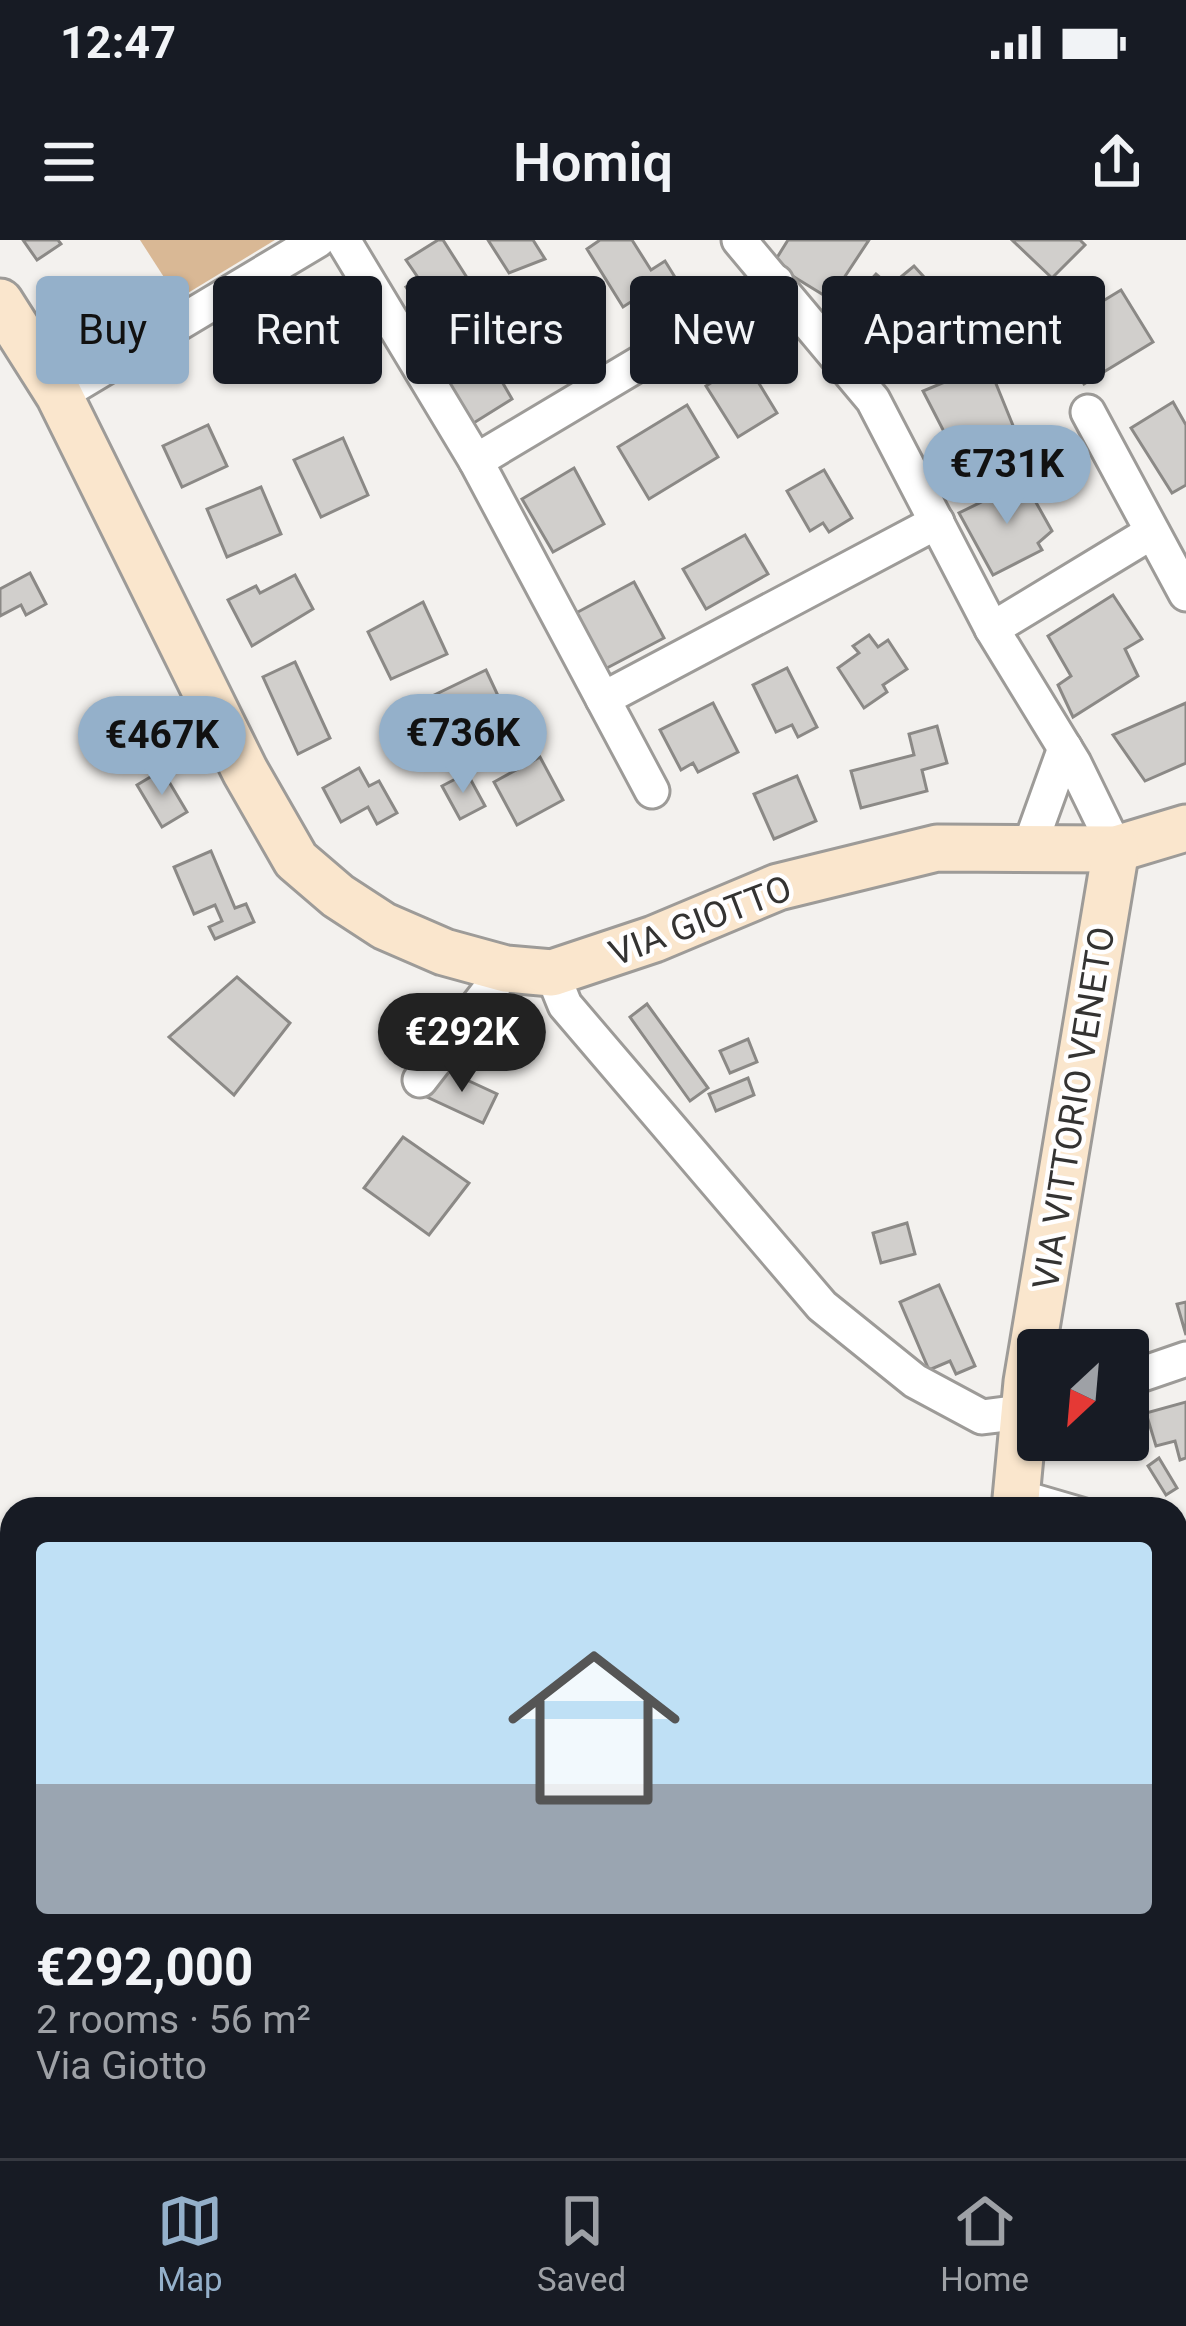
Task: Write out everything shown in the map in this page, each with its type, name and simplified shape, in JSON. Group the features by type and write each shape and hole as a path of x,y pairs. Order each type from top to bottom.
{"street":[{"path":"59,395 319,240"},
{"path":"343,240 476,460 652,791"},
{"path":"740,240 771,276"},
{"name":"VIA GIOTTO","path":"0,302 59,395 245,771 296,860 338,896 384,926 444,952 506,969 552,973 654,939 778,887 937,848 1116,849 1186,828"},
{"path":"798,309 873,400 992,629 1070,756 1116,849"},
{"path":"476,460 630,369"},
{"path":"1088,412 1186,594"},
{"path":"603,699 937,522"},
{"path":"992,629 1152,532"},
{"path":"1029,848 1070,756"},
{"name":"VIA VITTORIO VENETO","path":"1043,1329 1116,849"},
{"path":"420,1080 506,969"},
{"path":"552,973 565,1005 822,1306 915,1381 982,1417 1017,1414"},
{"path":"1149,1372 1186,1359"},
{"name":"VIA VITTORIO VENETO","path":"1016,1497 1022,1461"}],"shaded area":[{"path":"140,240 275,240 189,292 189,276 163,276"}],"building":[{"path":"23,240 58,240 61,244 37,260"},
{"path":"443,240 466,276 417,276 406,260"},
{"path":"488,240 533,240 545,259 509,273"},
{"path":"600,240 632,240 651,270 665,261 674,276 630,276 630,302 623,307 587,249"},
{"path":"788,240 869,240 845,276 822,276 822,294 773,264"},
{"path":"1012,240 1080,240 1085,245 1050,276"},
{"path":"914,266 923,276 902,276"},
{"path":"1121,290 1153,342 1105,371 1105,300"},
{"path":"438,384 503,384 512,399 464,429"},
{"path":"759,384 777,413 738,437 706,386"},
{"path":"940,384 996,384 1014,428 956,455 923,391"},
{"path":"1173,402 1186,425 1186,485 1172,493 1131,428"},
{"path":"687,405 718,457 649,499 618,447"},
{"path":"208,425 227,466 182,487 163,446"},
{"path":"343,438 368,495 321,517 294,460"},
{"path":"574,468 604,524 553,552 522,499"},
{"path":"824,470 852,518 829,532 823,523 810,531 787,491"},
{"path":"1024,481 1052,531 1038,543 1042,550 993,575 959,513"},
{"path":"261,487 281,534 227,557 207,509"},
{"path":"745,535 768,574 706,609 683,569"},
{"path":"30,573 46,604 26,615 21,605 0,616 0,589"},
{"path":"295,575 313,609 252,646 228,600 256,586 260,593"},
{"path":"634,582 664,638 605,669 576,613"},
{"path":"1113,595 1142,639 1125,649 1138,676 1073,717 1058,685 1071,676 1048,636"},
{"path":"423,602 447,654 391,679 368,632"},
{"path":"869,635 878,647 888,640 907,669 883,685 887,692 864,708 838,668 859,653 853,646"},
{"path":"295,662 330,738 298,754 263,677"},
{"path":"787,668 817,727 798,737 792,725 776,732 753,685"},
{"path":"486,670 507,715 463,736 471,754 448,765 424,700"},
{"path":"713,703 738,752 698,772 693,763 681,770 660,730"},
{"path":"1186,703 1186,763 1145,781 1113,735"},
{"path":"937,726 947,763 922,770 927,791 861,808 851,771 914,755 909,734"},
{"path":"540,757 563,800 517,825 494,782"},
{"path":"359,768 369,786 379,781 397,813 377,824 368,807 341,822 323,788"},
{"path":"162,770 187,812 162,827 137,785"},
{"path":"467,773 485,806 460,819 442,786"},
{"path":"797,776 816,821 774,839 754,794"},
{"path":"211,851 235,908 246,904 254,922 215,939 209,927 222,921 215,905 194,914 174,867"},
{"path":"237,977 290,1023 234,1095 169,1037"},
{"path":"647,1004 708,1088 690,1101 630,1017"},
{"path":"748,1039 757,1062 730,1073 720,1051"},
{"path":"441,1068 497,1094 483,1123 427,1097"},
{"path":"748,1078 754,1095 716,1111 709,1094"},
{"path":"403,1137 469,1183 429,1235 364,1188"},
{"path":"907,1223 915,1254 881,1263 873,1233"},
{"path":"939,1285 975,1366 956,1374 950,1361 929,1370 900,1302"},
{"path":"1186,1302 1186,1335 1177,1304"},
{"path":"1186,1402 1186,1458 1180,1460 1175,1441 1156,1446 1149,1412"},
{"path":"1159,1458 1177,1488 1166,1495 1148,1466"}]}
